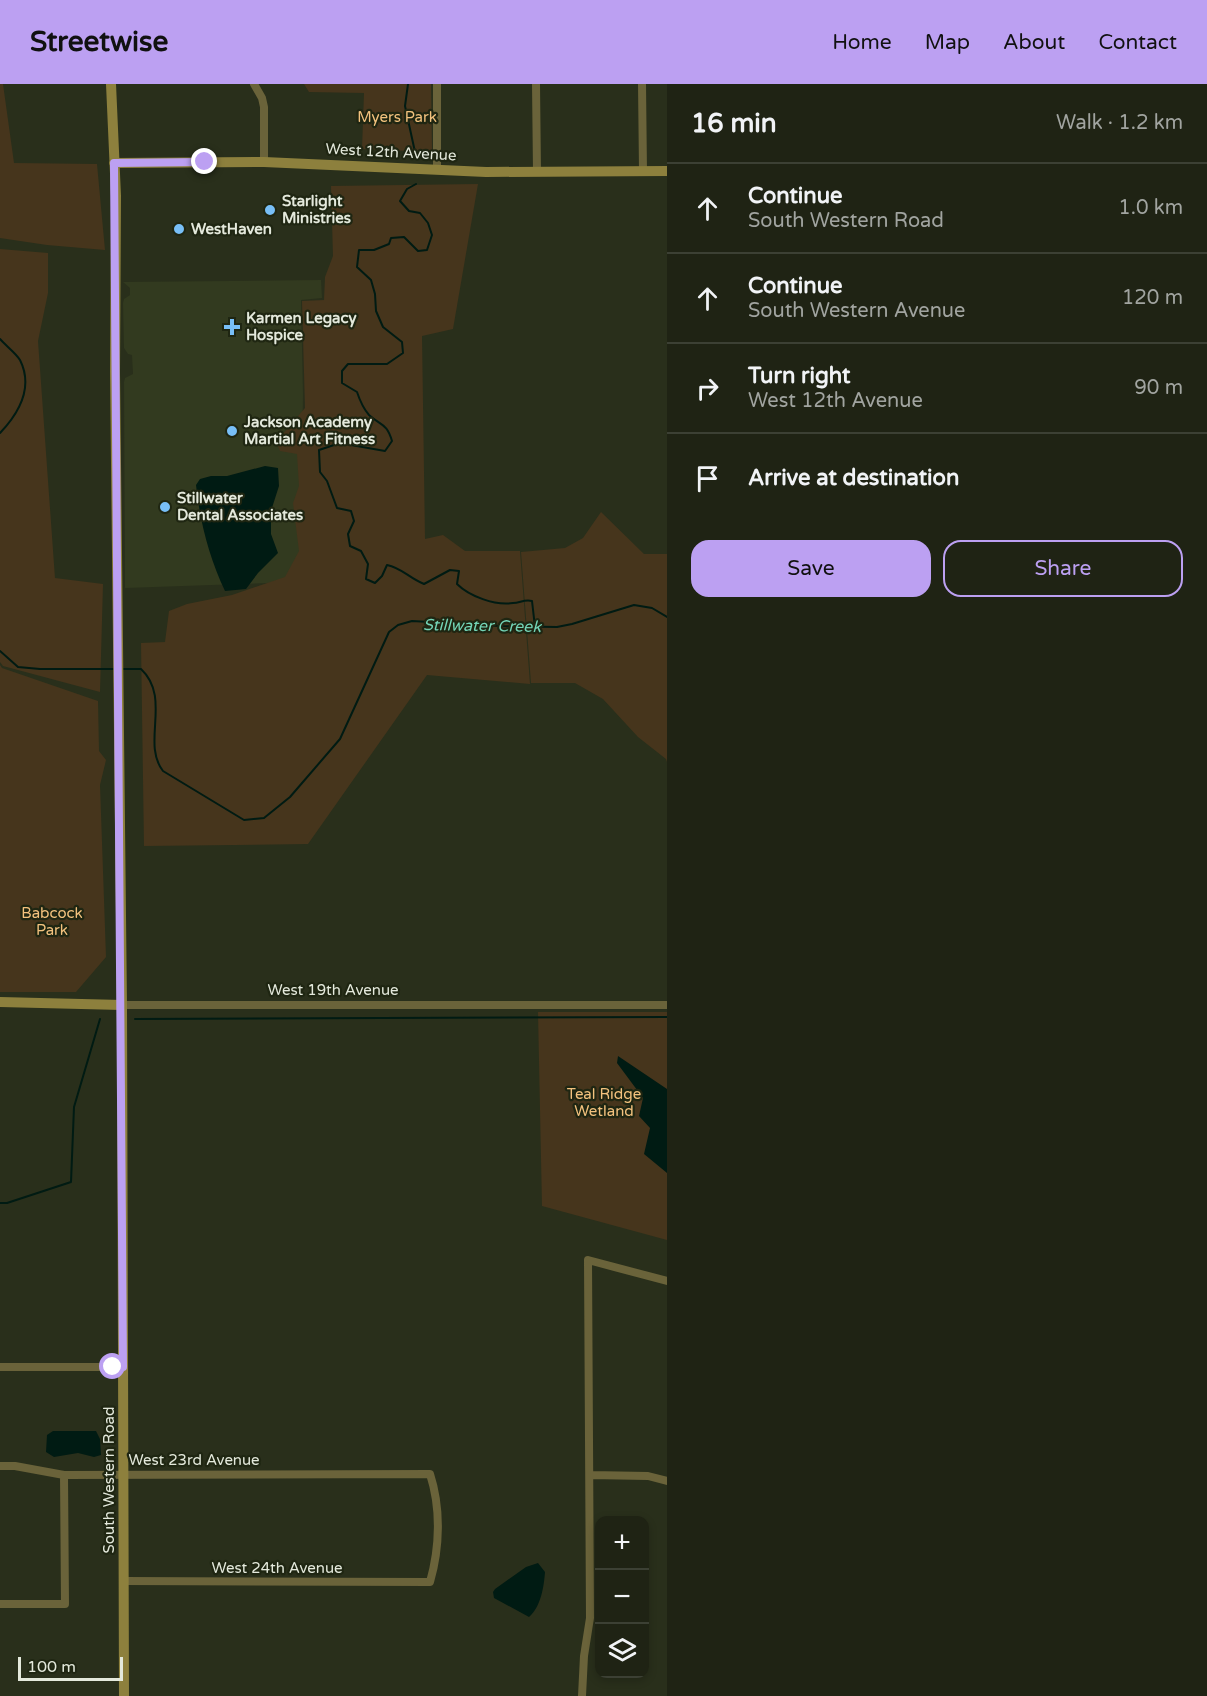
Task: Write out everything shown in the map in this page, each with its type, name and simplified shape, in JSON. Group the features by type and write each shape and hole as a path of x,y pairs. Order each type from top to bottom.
{"main road":[{"path":"111,84 114,163"},
{"name":"West 12th Avenue","path":"114,163 264,162 437,170 667,171"},
{"name":"South Western Road","path":"114,163 122,1005 124,1696"},
{"name":"West 19th Avenue","path":"0,1002 122,1005"}],"street":[{"path":"254,84 264,107 264,162"},
{"path":"436,84 437,170"},
{"path":"536,84 537,172"},
{"path":"642,84 643,171"},
{"name":"West 19th Avenue","path":"122,1005 667,1005"},
{"path":"582,1696 584,1656 590,1618 588,1260 667,1281"},
{"path":"0,1367 123,1367"},
{"name":"West 23rd Avenue","path":"0,1466 15,1466 64,1474 430,1474 435,1491 438,1525 435,1565 430,1582"},
{"path":"0,1604 65,1604 64,1474"},
{"path":"590,1475 648,1476 667,1481"},
{"name":"West 24th Avenue","path":"124,1581 430,1582"}],"shaded area":[{"path":"321,280 322,298 301,300 303,395 300,582 125,588 124,382 125,378 133,374 132,355 128,354 124,348 123,303 124,299 130,295 130,288 123,282"},
{"path":"265,466 278,468 279,486 271,511 271,534 278,553 246,589 225,591 206,539 196,485 200,479 227,476"},
{"path":"618,1056 667,1089 667,1173 644,1154 650,1128 639,1116 643,1098 617,1063"},
{"path":"53,1431 96,1431 100,1439 101,1455 94,1457 78,1453 54,1457 46,1452 47,1435"},
{"path":"538,1563 545,1572 544,1584 539,1602 529,1617 494,1598 495,1589 526,1567"}],"green space":[{"path":"0,84 3,84 14,163 97,164 105,250 0,238"},
{"name":"Myers Park","path":"304,84 431,84 432,152 362,149 364,93 309,92"},
{"path":"478,184 453,329 422,336 425,539 443,535 465,551 520,551 530,684 427,675 308,844 144,846 141,643 165,642 169,611 187,604 232,595 285,577 299,551 293,503 299,486 297,454 280,451 276,442 305,408 302,301 324,300 325,277 333,256 331,186"},
{"path":"0,249 48,253 48,293 38,341 55,578 103,584 100,692 3,666 0,662"},
{"path":"601,512 644,554 667,554 667,762 638,737 603,699 575,683 531,683 521,552 565,548 583,538"},
{"name":"Babcock Park","path":"0,665 2,668 98,701 99,751 106,760 100,785 106,957 76,992 0,992"},
{"name":"Teal Ridge Wetland","path":"538,1012 667,1012 667,1240 542,1206"}],"waterway":[{"path":"408,84 405,106 415,152"},
{"path":"416,184 407,189 400,201 409,211 420,213 428,223 432,235 427,250 418,251 404,237 391,238 389,244 374,250 359,250 357,267 371,280 376,311 383,327 402,342 403,353 387,364 348,364 342,371 342,383 357,392 367,412 386,428 392,441 385,451 340,443 319,450 320,472 327,481 337,508 351,511 354,521 348,534 350,546 361,551 368,564 366,579 375,583 382,576 387,565 397,568 424,584 450,570 459,571 457,584 475,596 506,604 532,601 535,627"},
{"name":"Stillwater Creek","path":"0,339 20,360 25,380 22,400 13,417 0,433"},
{"name":"Stillwater Creek","path":"121,669 141,669 150,681 156,707 155,747 157,760 163,771 244,820 264,818 290,797 340,739 389,632 398,625 412,621 557,627 634,605 652,608 667,617"},
{"name":"Stillwater Creek","path":"0,651 18,667 115,669"},
{"path":"135,1019 667,1017"},
{"path":"0,1203 7,1203 71,1182 74,1107 100,1019"}],"place":[{"name":"Starlight Ministries","path":"270,210"},
{"name":"WestHaven","path":"179,229"},
{"name":"Karmen Legacy Hospice","path":"232,327"},
{"name":"Jackson Academy Martial Art Fitness","path":"232,431"},
{"name":"Stillwater Dental Associates","path":"165,507"}],"route":[{"path":"113,1367 123,1367 121,856 114,163 205,162"}]}
